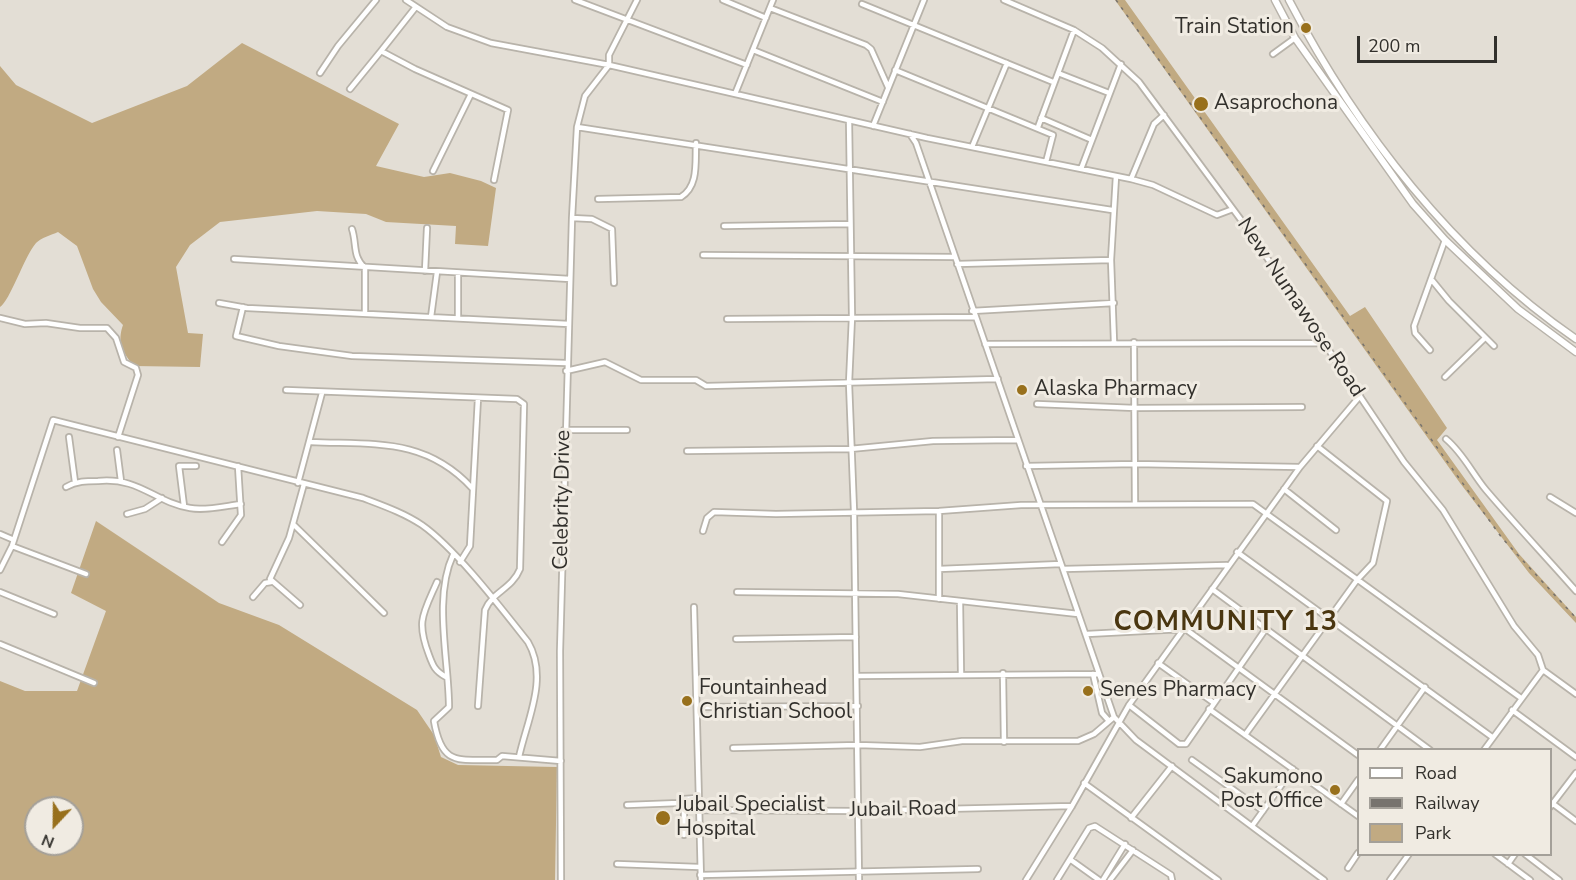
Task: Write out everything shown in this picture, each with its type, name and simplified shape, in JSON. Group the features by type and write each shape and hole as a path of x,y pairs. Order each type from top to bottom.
{"main road":[{"path":"1275,0 1295,38 1413,204 1445,240 1518,309 1576,352"},
{"path":"1289,0 1304,30 1419,199 1524,302 1576,339"},
{"path":"1295,38 1304,30"}],"street":[{"path":"320,73 338,46 376,0"},
{"path":"406,0 447,27 491,43 609,65 873,126 1131,179 1153,185 1217,215 1233,209"},
{"path":"575,0 747,65"},
{"name":"Celebrity Drive","path":"561,880 564,430 577,127 585,96 609,65 609,55 636,0"},
{"path":"723,0 766,18"},
{"path":"735,94 773,0"},
{"path":"873,126 924,0"},
{"name":"New Numawose Road","path":"1004,0 1074,30 1121,64 1139,82 1233,209 1404,462 1443,510 1514,626 1538,656 1543,670"},
{"path":"862,4 1053,82"},
{"path":"350,89 415,8"},
{"path":"770,8 866,45 871,49 888,87"},
{"path":"1038,127 1074,30"},
{"path":"1274,54 1295,38"},
{"path":"753,50 883,102"},
{"path":"381,51 508,110 494,180"},
{"path":"972,147 1006,63"},
{"path":"1081,169 1121,64"},
{"path":"895,70 1053,135"},
{"path":"1058,73 1109,93"},
{"path":"432,171 471,94"},
{"path":"1131,179 1154,124 1164,115"},
{"path":"1041,118 1092,140"},
{"path":"849,120 852,317 849,383 858,706 859,880"},
{"path":"1046,162 1057,125"},
{"path":"577,127 696,143 851,170 1112,210"},
{"path":"910,134 915,140 972,311 1087,634 1102,713 1108,721"},
{"path":"598,199 681,197 688,193 693,182 696,143"},
{"path":"1114,342 1111,260 1112,210 1116,176"},
{"path":"572,218 592,219 612,230 614,283"},
{"path":"724,226 849,224"},
{"path":"425,271 427,228"},
{"path":"352,229 357,261 364,268 365,314"},
{"path":"1430,350 1414,330 1445,240"},
{"path":"703,255 955,257"},
{"path":"234,259 570,279"},
{"path":"957,264 1111,260"},
{"path":"431,317 437,272"},
{"path":"458,273 458,318"},
{"path":"1431,279 1494,346"},
{"path":"219,303 243,307 569,324"},
{"path":"972,311 1114,303"},
{"path":"243,307 236,336 279,346 352,356 566,363"},
{"path":"726,319 975,317"},
{"path":"0,318 32,325 46,322 80,328 103,327 113,332 124,362 135,368 138,375 118,437"},
{"path":"1445,377 1485,338"},
{"path":"1134,342 1135,504"},
{"path":"985,344 1325,343"},
{"path":"566,371 605,362 641,380 696,380 706,386 998,379"},
{"path":"286,390 517,399 526,407 520,569 511,585 492,599 483,619 478,706"},
{"path":"298,483 311,442 322,393"},
{"path":"1026,880 1072,806 1129,705 1212,590 1227,565 1300,467 1360,396"},
{"path":"460,562 470,546 478,398"},
{"path":"1037,404 1135,408 1302,407"},
{"path":"0,570 12,546 53,420 363,498 409,517 424,527 460,562 528,642 534,652 537,668 533,705 519,757"},
{"path":"564,430 627,430"},
{"path":"69,437 75,482"},
{"path":"1446,439 1457,448 1484,487 1576,591"},
{"path":"687,451 850,449 933,441 1017,440"},
{"path":"311,442 405,447 440,464 472,488"},
{"path":"1245,735 1375,557 1387,501 1317,446"},
{"path":"117,450 121,481"},
{"path":"1026,466 1135,464 1300,467"},
{"path":"184,506 179,466 196,466"},
{"path":"222,542 239,519 241,504 238,466"},
{"path":"66,488 75,482 121,481 139,485 162,498 184,506 198,508 241,504"},
{"path":"300,605 271,582 270,576 294,525 304,484"},
{"path":"1284,489 1336,530"},
{"path":"1550,497 1576,513"},
{"path":"127,514 145,509 162,498"},
{"path":"703,531 707,518 714,512 776,514 939,511 1041,505 1248,503 1258,506 1521,698"},
{"path":"939,511 939,599"},
{"path":"294,525 384,613"},
{"path":"0,534 14,540"},
{"path":"12,546 86,574"},
{"path":"1237,552 1492,737"},
{"path":"453,555 448,568 444,611 449,707 434,721 446,754 453,759 497,760 502,756 561,761"},
{"path":"939,569 1227,565"},
{"path":"253,597 264,583 271,582"},
{"path":"437,582 421,623 420,633 434,669 446,677"},
{"path":"1212,590 1427,748"},
{"path":"0,592 54,614"},
{"path":"737,592 854,593 939,599 1078,614"},
{"path":"960,601 961,674"},
{"path":"694,607 700,878 858,870 978,869"},
{"path":"1087,634 1183,629 1357,754"},
{"path":"1129,705 1182,744 1188,741 1265,630"},
{"path":"736,639 856,637"},
{"path":"0,644 94,683"},
{"path":"1158,663 1214,703"},
{"path":"1485,748 1543,670 1576,694"},
{"path":"1003,673 1004,742"},
{"path":"857,676 1096,674"},
{"path":"1096,674 1114,717 1136,740 1324,880"},
{"path":"1381,748 1425,687"},
{"path":"697,707 858,706"},
{"path":"1209,709 1357,815"},
{"path":"1512,710 1576,756"},
{"path":"733,748 858,745 920,747 962,741 1078,741 1094,734 1114,717"},
{"path":"1192,760 1263,811"},
{"path":"1131,818 1172,766"},
{"path":"1252,826 1293,770"},
{"path":"1552,803 1576,773"},
{"path":"1084,783 1218,880"},
{"path":"1341,804 1357,783"},
{"path":"627,805 679,803 684,799 698,798"},
{"path":"684,799 684,835"},
{"path":"1552,805 1576,821"},
{"name":"Jubail Road","path":"699,810 857,812 1072,806"},
{"path":"1057,880 1092,826 1098,826 1171,875 1173,880"},
{"path":"1071,860 1101,880 1125,844"},
{"path":"1110,880 1133,850"},
{"path":"1348,868 1357,856"},
{"path":"1390,880 1408,856"},
{"path":"1496,856 1530,880"},
{"path":"1508,864 1514,856"},
{"path":"1526,856 1559,880"},
{"path":"617,864 699,867"}],"green space":[{"path":"1115,0 1125,0 1350,316 1365,307 1447,428 1437,440 1519,554 1576,617 1576,623 1529,573 1460,483"},
{"path":"242,43 399,124 376,166 424,177 450,173 481,181 496,188 488,246 455,244 456,226 386,222 366,214 317,211 220,222 190,245 176,267 188,333 203,334 200,367 134,366 122,347 123,325 101,302 93,289 77,246 58,232 36,243 0,307 0,66 16,85 92,123 187,86"},
{"path":"96,521 219,603 279,625 417,710 434,735 441,757 458,765 557,767 555,880 0,880 0,681 25,691 77,691 106,611 71,593"}],"railway":[{"path":"1116,0 1502,538 1576,618"}],"place":[{"name":"Train Station","path":"1306,28"},
{"name":"Asaprochona","path":"1201,104"},
{"name":"Alaska Pharmacy","path":"1022,390"},
{"name":"Senes Pharmacy","path":"1088,691"},
{"name":"Fountainhead Christian School","path":"687,701"},
{"name":"Sakumono Post Office","path":"1335,790"},
{"name":"Jubail Specialist Hospital","path":"663,818"}],"district":[{"name":"COMMUNITY 13","path":"1226,623"}]}
